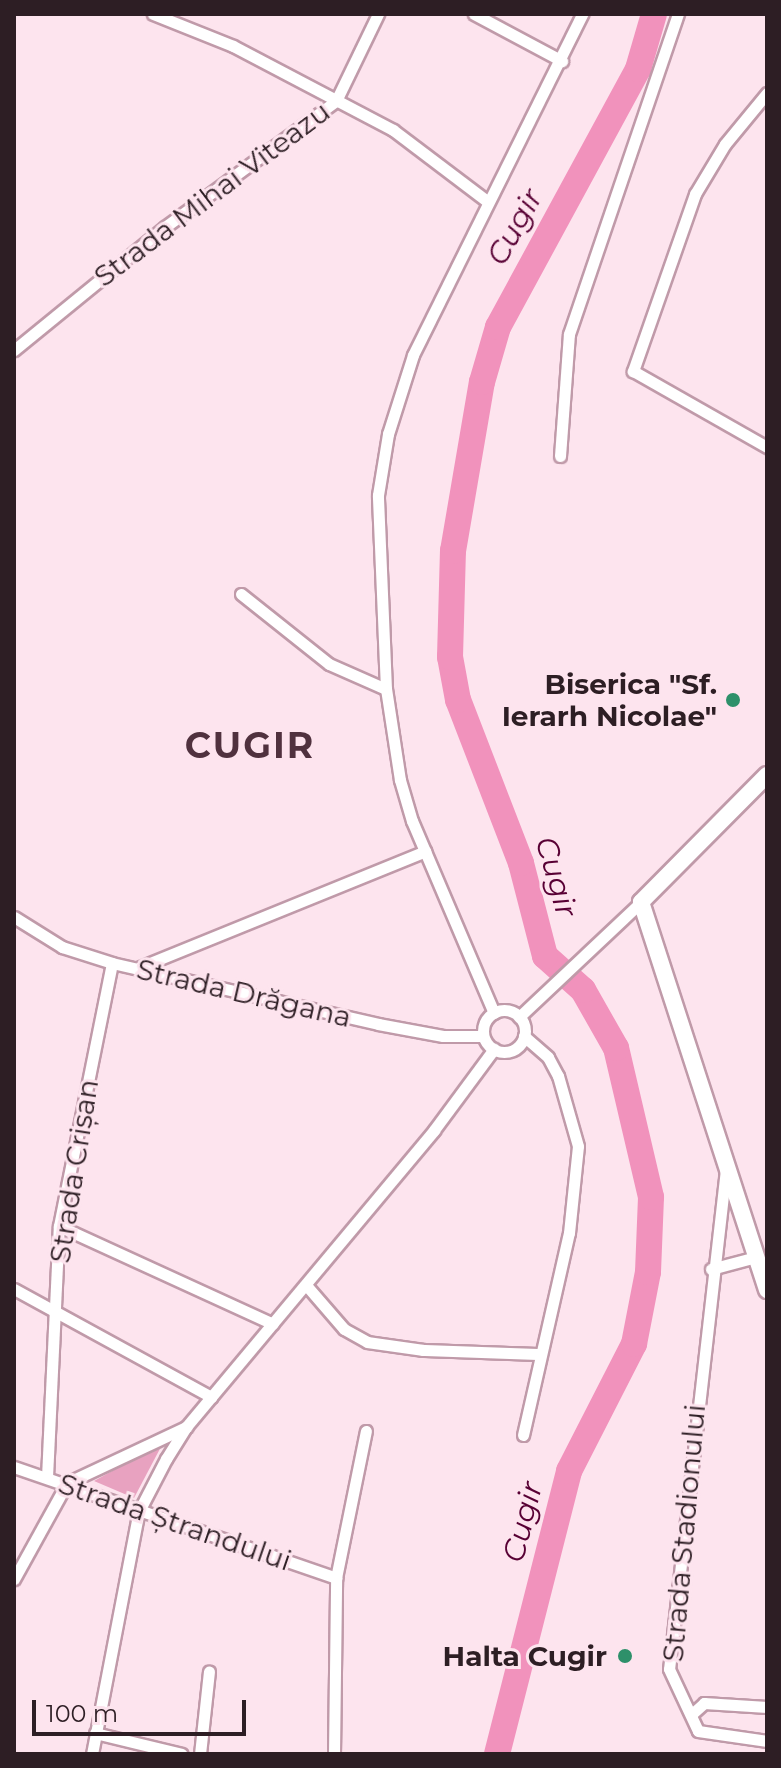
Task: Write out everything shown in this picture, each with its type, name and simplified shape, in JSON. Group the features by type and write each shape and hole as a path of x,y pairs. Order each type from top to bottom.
{"main road":[{"path":"767,775 641,902 767,1290"}],"street":[{"path":"153,14 233,46 423,149 487,201"},
{"name":"Strada Mihai Viteazu","path":"14,350 165,227 336,101 378,14"},
{"path":"474,14 562,61"},
{"path":"494,1013 425,851 400,780 386,689 377,523 381,466 413,355 487,201 562,61 582,14"},
{"path":"560,456 569,334 678,14"},
{"path":"767,93 725,144 695,194 633,371 767,447"},
{"path":"241,594 329,664 386,689"},
{"path":"139,968 425,851"},
{"path":"519,1017 641,902"},
{"name":"Strada Drăgana","path":"14,917 62,947 112,963 378,1024 443,1036 483,1036"},
{"name":"Strada Crișan","path":"47,1477 59,1226 112,963"},
{"path":"523,1435 569,1233 578,1146 570,1102 548,1057 524,1036 519,1017 507,1011 494,1013 485,1023 483,1036 494,1049 512,1050 524,1036"},
{"path":"92,1754 139,1511 186,1427 306,1285 494,1049"},
{"name":"Strada Stadionului","path":"726,1168 711,1269 669,1657 673,1683 693,1713 693,1722 707,1736 767,1741"},
{"path":"59,1226 273,1324"},
{"path":"711,1269 761,1265"},
{"path":"306,1285 344,1329 367,1342 423,1350 539,1354"},
{"path":"14,1289 56,1315 211,1397"},
{"path":"14,1579 67,1483 186,1427"},
{"path":"334,1754 336,1578 366,1431"},
{"name":"Strada Ștrandului","path":"14,1467 336,1578"},
{"path":"200,1754 209,1671"},
{"path":"693,1713 704,1703 767,1707"},
{"path":"95,1733 182,1754"}],"shaded area":[{"path":"163,1443 134,1498 94,1481"}],"waterway":[{"name":"Cugir","path":"497,1754 569,1471 634,1344 648,1272 651,1197 616,1048 583,990 545,956 521,863 458,700 450,657 453,551 482,382 498,327 638,69 654,14"}],"place":[{"name":"Biserica \"Sf. Ierarh Nicolae\"","path":"733,700"},
{"name":"Halta Cugir","path":"625,1656"}],"district":[{"name":"CUGIR","path":"250,746"}]}
